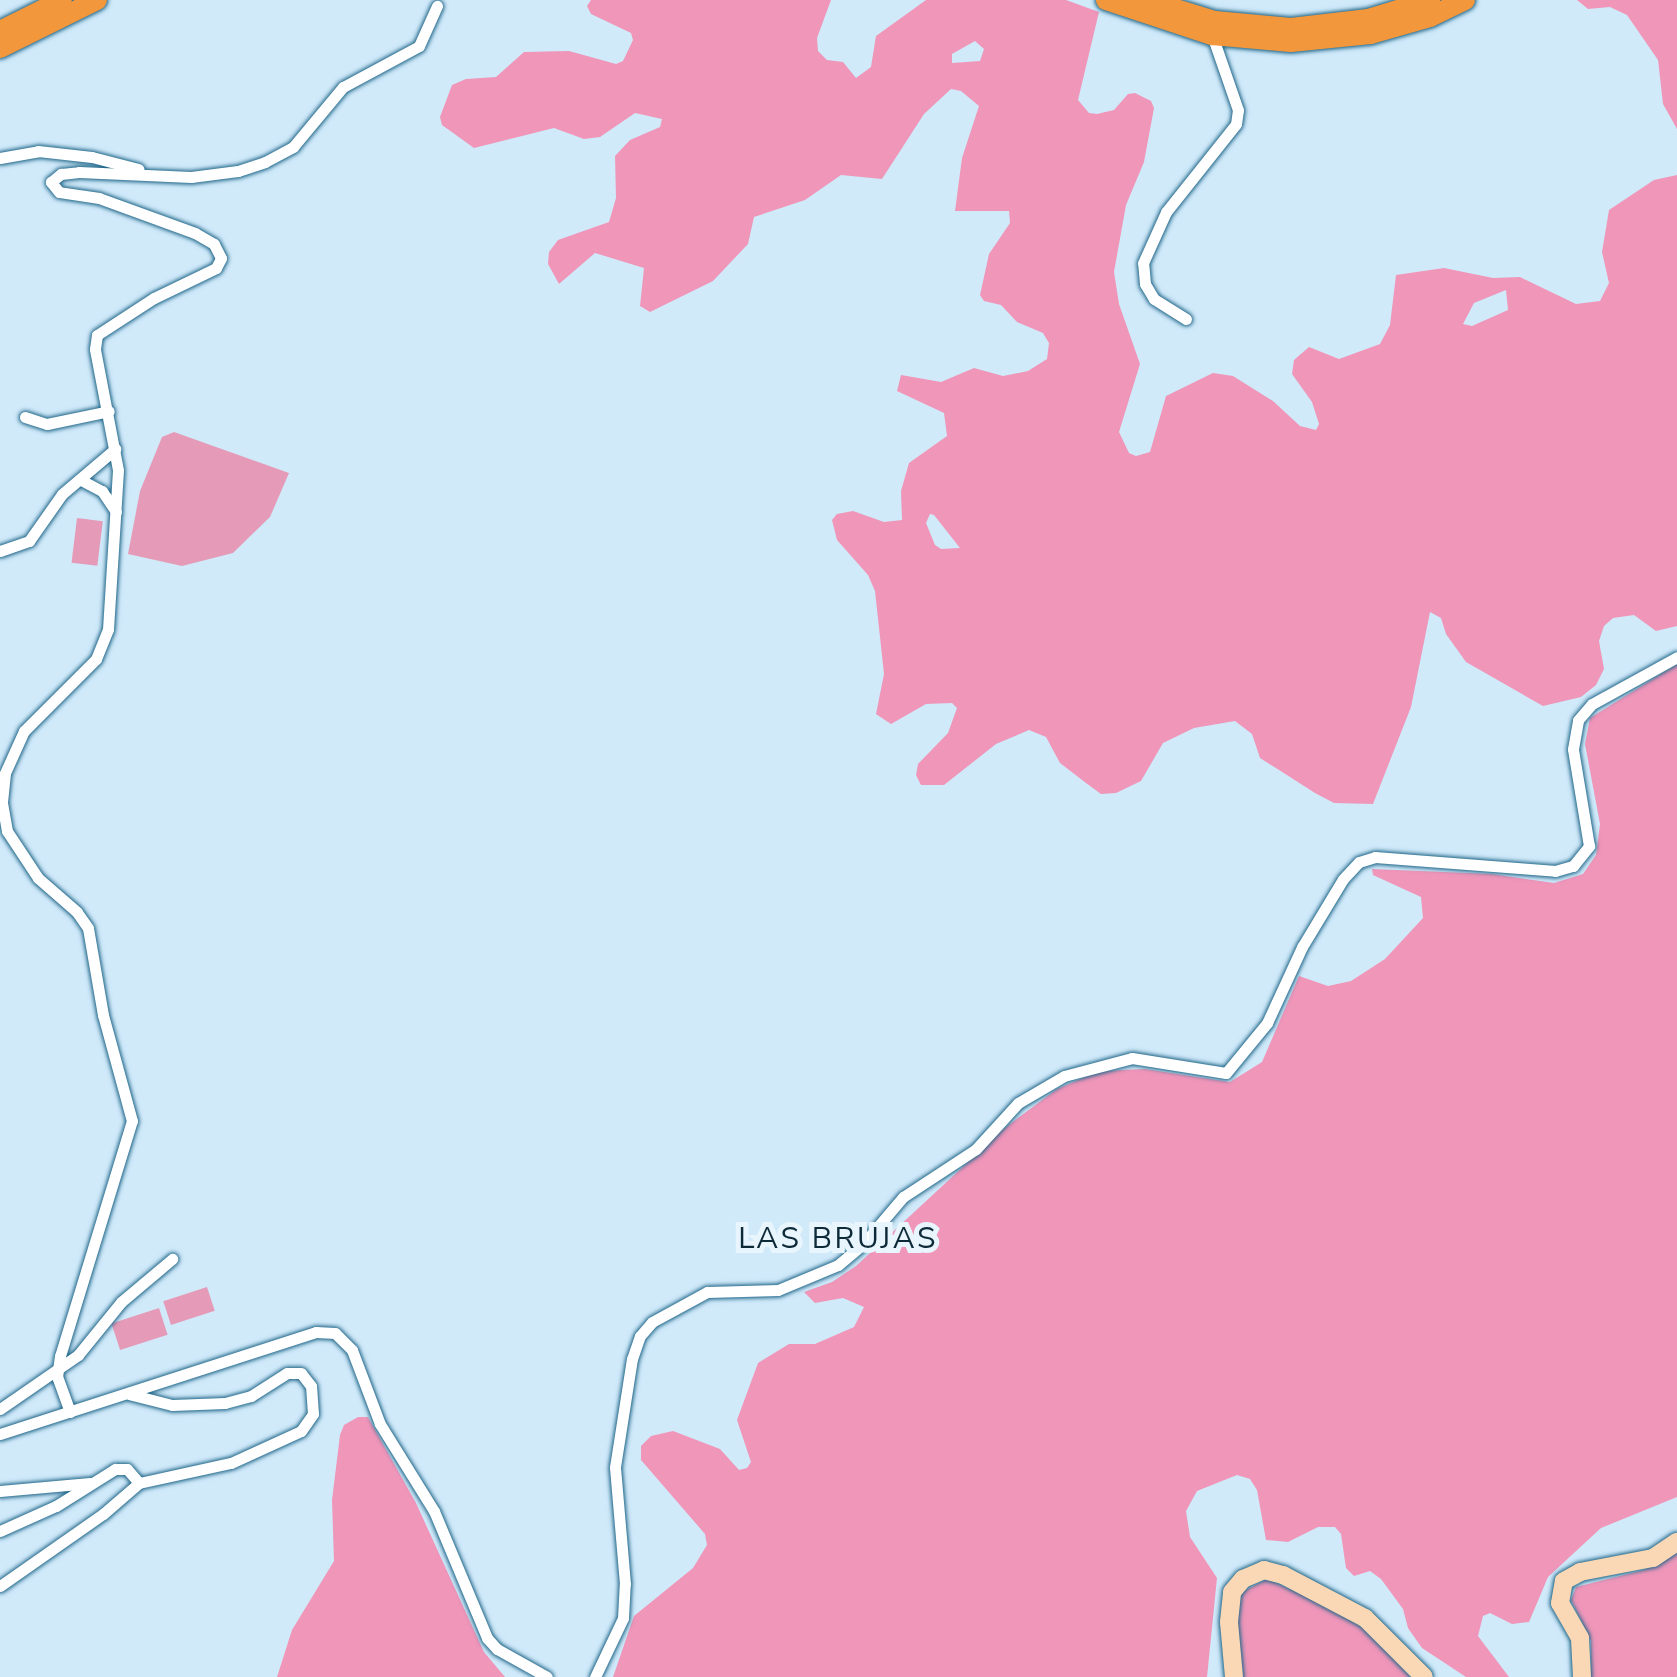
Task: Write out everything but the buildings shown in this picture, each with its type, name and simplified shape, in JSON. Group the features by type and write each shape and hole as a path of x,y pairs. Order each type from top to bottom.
{"highway":[{"path":"0,32 62,0"},
{"path":"0,48 97,0"},
{"path":"1106,0 1212,35 1262,42 1348,38 1398,27 1465,0"},
{"path":"1148,0 1215,21 1291,28 1346,24 1430,0"}],"main road":[{"path":"1582,1677 1580,1638 1560,1603 1564,1582 1580,1572 1653,1558 1677,1542"},
{"path":"1234,1677 1228,1622 1232,1592 1242,1579 1264,1570 1283,1575 1365,1618 1424,1677"}],"street":[{"path":"70,1412 57,1371 132,1122 103,1015 88,928 77,912 38,878 14,842 4,821 3,788 12,750 24,731 103,647 110,620 116,449 95,348 97,335 154,298 216,268 221,258 214,244 195,233 98,198 60,192 51,182 60,174 79,172 178,178 238,172 286,152 343,87 421,45 437,6"},
{"path":"1186,319 1154,299 1145,284 1143,263 1166,212 1236,124 1238,110 1212,35"},
{"path":"0,158 38,151 116,162 144,173"},
{"path":"24,417 47,424 109,411"},
{"path":"0,550 29,541 62,494 116,449"},
{"path":"81,480 102,491 116,512"},
{"path":"594,1677 624,1606 614,1483 616,1452 636,1343 652,1322 707,1292 778,1290 838,1265 863,1244 903,1197 976,1149 1018,1102 1043,1086 1132,1058 1226,1073 1262,1031 1302,947 1359,862 1375,857 1555,871 1580,860 1589,835 1574,750 1578,720 1592,704 1677,658"},
{"path":"0,1409 57,1371 92,1340 121,1302 172,1258"},
{"path":"0,1434 329,1331 341,1337 357,1361 380,1424 434,1511 487,1638 497,1649 547,1677"},
{"path":"0,1586 103,1514 139,1483 223,1466 301,1432 313,1414 311,1386 304,1374 287,1372 252,1396 200,1406 157,1404 129,1394"},
{"path":"0,1531 56,1506 122,1468 139,1483"},
{"path":"0,1491 94,1482"}],"shaded area":[{"path":"591,0 831,0 817,38 818,51 827,60 843,62 856,78 871,67 876,36 926,0 1066,0 1099,12 1078,100 1089,113 1097,114 1114,110 1128,94 1135,93 1151,101 1154,108 1144,162 1126,205 1114,272 1119,304 1140,364 1119,432 1129,453 1136,456 1150,452 1166,396 1213,373 1233,376 1273,401 1300,426 1316,430 1319,424 1312,402 1292,374 1294,360 1309,347 1339,359 1380,344 1390,325 1396,275 1444,268 1493,278 1520,277 1576,304 1600,301 1609,283 1602,252 1609,210 1654,180 1677,175 1677,626 1656,631 1634,615 1613,618 1604,626 1599,641 1604,669 1596,685 1581,697 1543,706 1466,662 1446,634 1441,618 1430,612 1411,707 1373,804 1334,803 1315,793 1260,758 1252,734 1235,721 1194,728 1163,743 1141,781 1116,793 1101,794 1060,763 1046,737 1029,730 996,744 944,785 921,785 916,775 918,764 948,733 957,708 952,703 926,704 891,724 876,714 884,674 875,591 868,575 837,540 832,520 837,514 853,511 884,522 902,520 901,491 909,463 947,436 944,413 897,391 901,375 941,382 974,368 1003,376 1028,371 1047,359 1049,343 1043,333 1017,322 1001,305 984,301 980,295 989,254 1010,223 1009,211 955,211 962,158 979,106 961,91 951,89 924,114 882,179 841,175 805,200 754,217 748,244 713,281 650,312 640,306 644,268 595,253 559,284 548,264 549,252 558,240 609,222 616,198 615,156 630,140 660,127 662,119 635,113 600,137 584,139 554,128 474,148 442,125 440,117 452,85 466,79 496,77 524,52 569,51 616,64 623,61 633,40 631,33 591,14 587,6","holes":["975,41 984,49 980,61 952,63 952,54","1506,290 1508,310 1472,326 1463,324 1474,303","930,514 934,515 960,548 941,549 935,545 926,523"]},
{"path":"1577,0 1677,0 1677,129 1663,104 1658,60 1627,15 1610,7 1588,9"},
{"path":"174,432 289,473 270,517 233,553 182,566 128,554 140,491 162,437"},
{"path":"77,518 103,521 97,566 72,563"},
{"path":"1677,664 1677,1497 1601,1528 1548,1577 1529,1622 1512,1624 1490,1613 1483,1616 1478,1636 1509,1677 1466,1677 1422,1648 1408,1628 1403,1609 1381,1579 1370,1571 1354,1576 1346,1568 1341,1534 1335,1527 1318,1527 1288,1542 1266,1540 1257,1490 1250,1479 1237,1475 1197,1491 1186,1511 1190,1537 1217,1578 1207,1677 613,1677 634,1616 693,1568 707,1545 705,1534 641,1460 641,1446 651,1436 673,1431 720,1449 739,1470 747,1468 751,1462 737,1420 758,1363 789,1344 815,1344 854,1327 864,1307 843,1298 815,1303 804,1292 832,1282 856,1266 1006,1127 1057,1089 1097,1072 1120,1070 1145,1069 1230,1082 1262,1062 1299,976 1328,986 1351,981 1385,959 1423,918 1421,897 1373,875 1372,869 1492,874 1554,883 1583,874 1596,855 1600,824 1585,744 1590,718"},
{"path":"207,1287 215,1311 171,1325 163,1301"},
{"path":"159,1308 168,1335 120,1350 111,1323"},
{"path":"358,1417 368,1417 416,1503 484,1652 505,1677 277,1677 292,1630 334,1561 332,1500 340,1435 344,1425"},
{"path":"1677,1553 1677,1677 1591,1677 1591,1641 1571,1600 1576,1587 1644,1570"},
{"path":"1267,1579 1337,1610 1374,1636 1410,1677 1242,1677 1236,1612 1242,1592"}],"district":[{"name":"LAS BRUJAS","path":"838,1239"}]}
